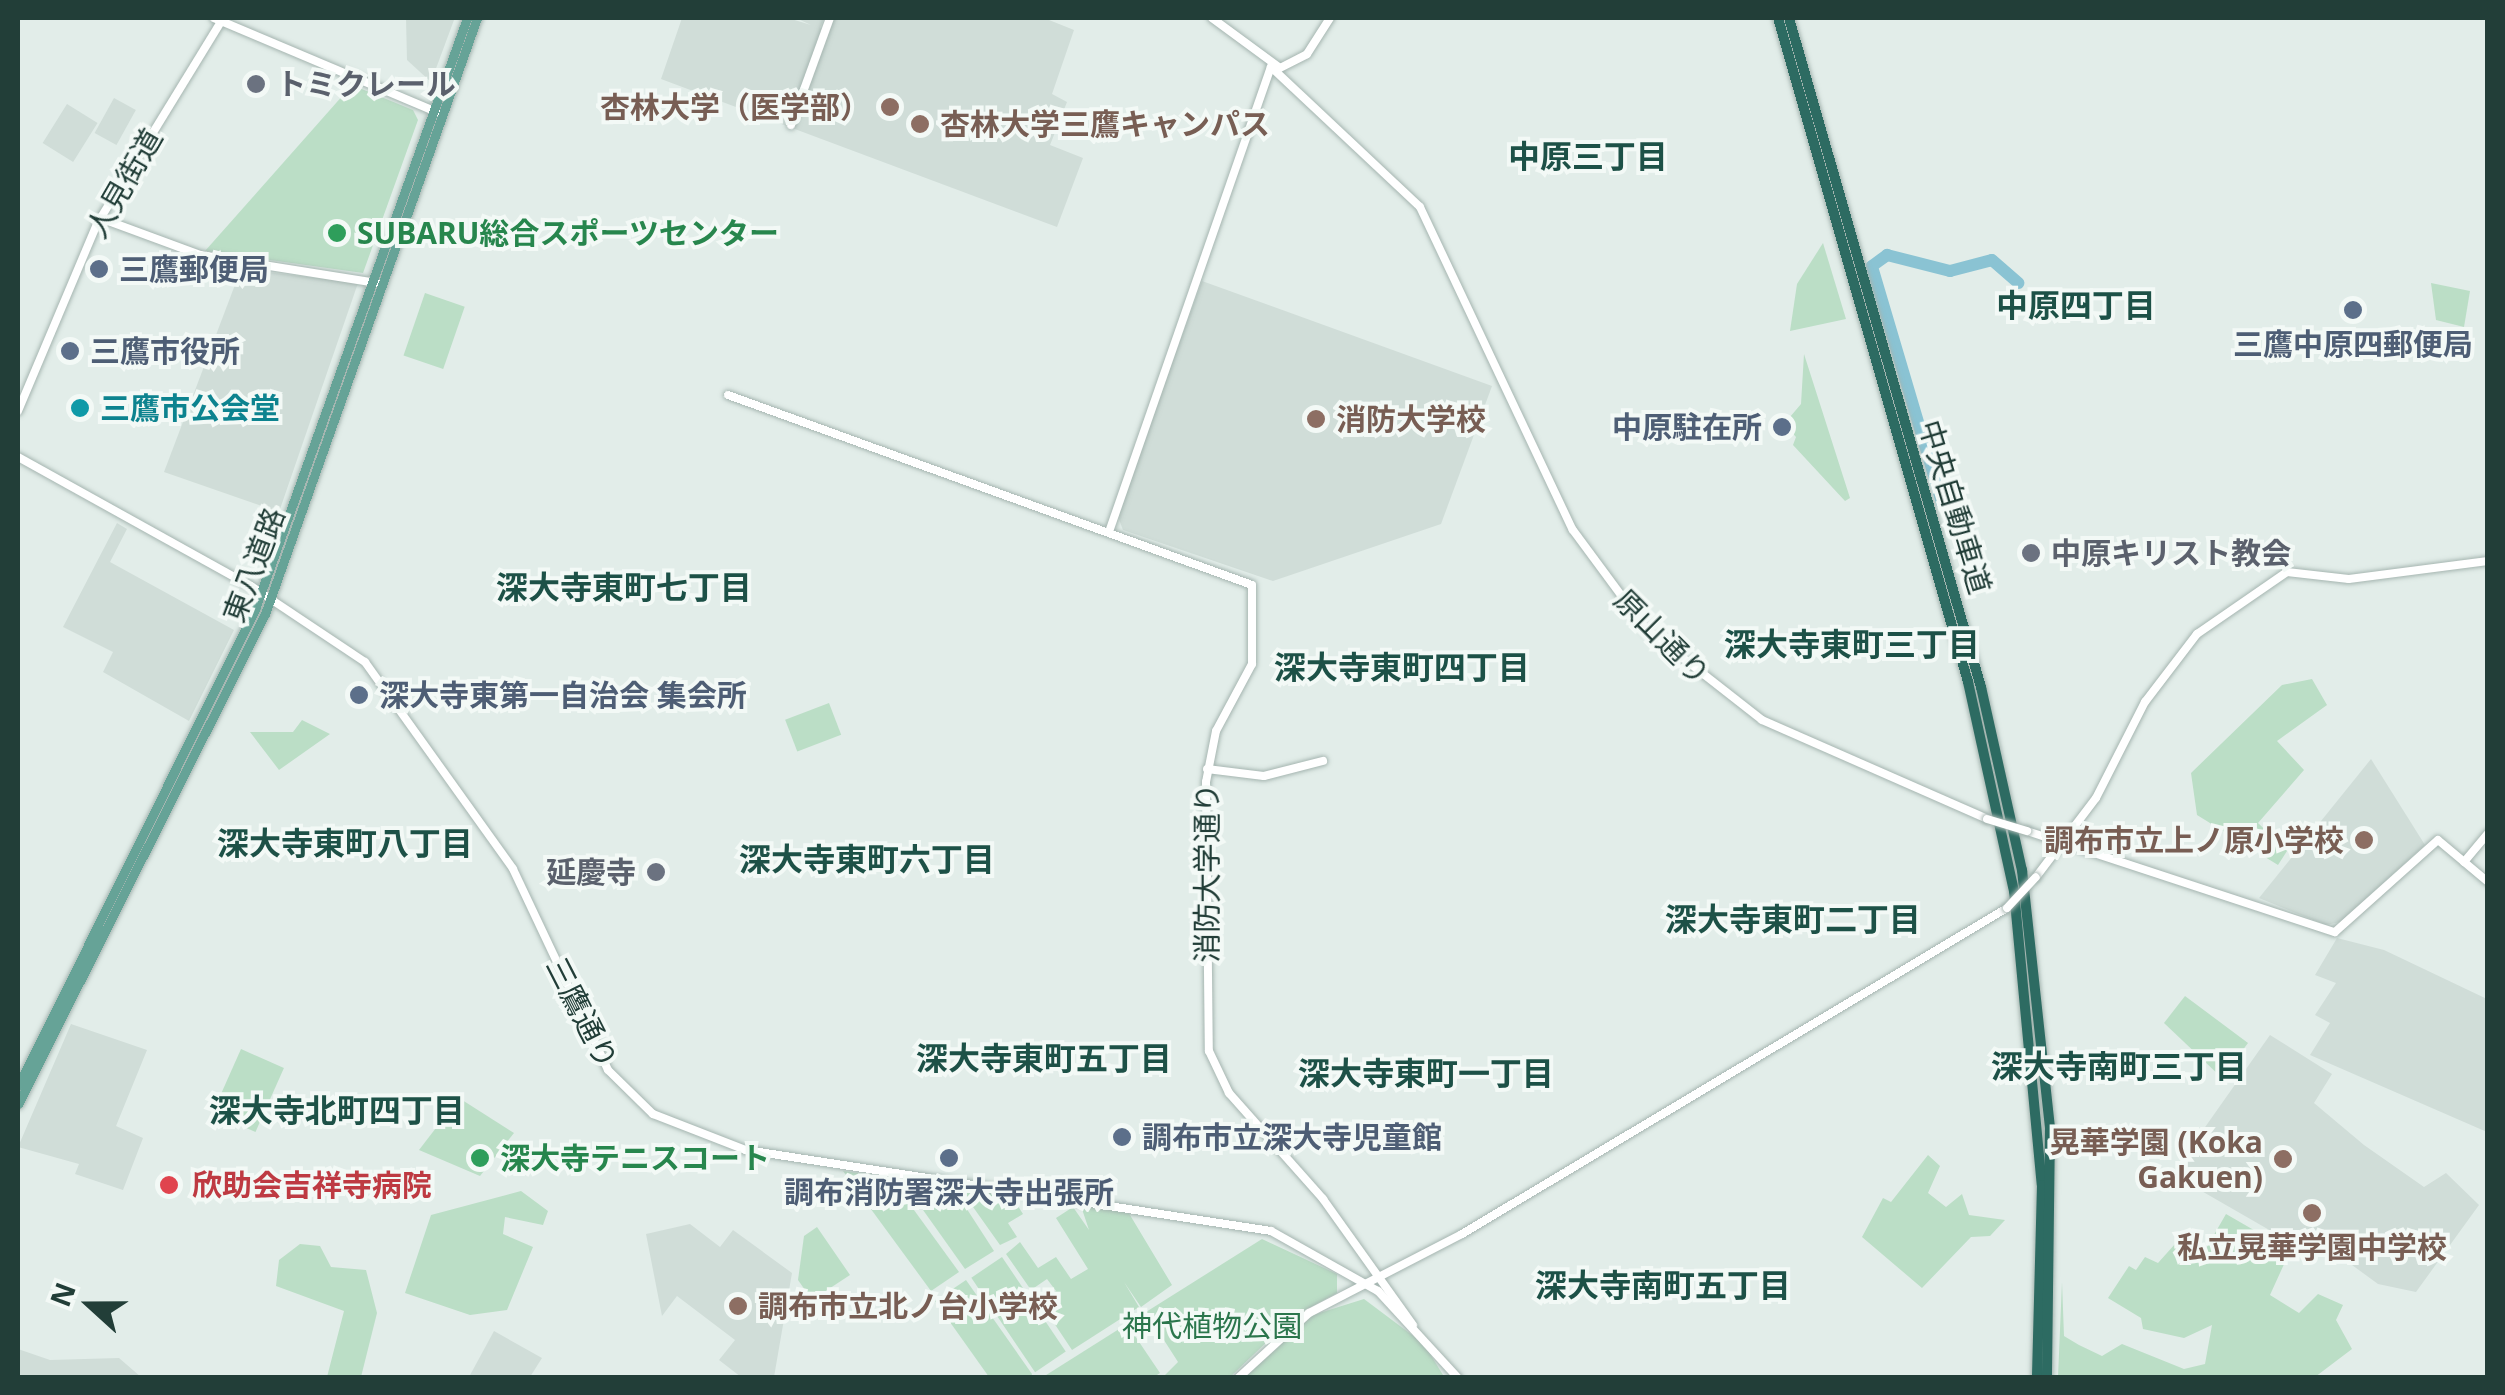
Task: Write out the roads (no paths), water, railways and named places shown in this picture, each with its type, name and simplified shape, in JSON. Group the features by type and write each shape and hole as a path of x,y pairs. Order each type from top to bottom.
{"highway":[{"name":"中央自動車道","path":"1778,18 2000,765 2036,965 2052,1164 2048,1378"},
{"name":"中央自動車道","path":"1789,18 1933,536 1997,801 2027,984 2042,1185 2036,1378"}],"main road":[{"name":"東八道路","path":"18,1104 266,597 468,18"},
{"name":"東八道路","path":"437,112 477,18"},
{"name":"東八道路","path":"18,1086 266,597"}],"street":[{"path":"791,125 830,18"},
{"name":"原山通り","path":"1212,18 1286,78 1420,207 1573,530 1646,629 1762,720 1986,819 2093,849 2335,932 2438,840 2464,862"},
{"path":"728,395 1110,528 1271,67 1307,54 1330,18"},
{"path":"219,19 437,112"},
{"name":"人見街道","path":"18,411 100,218 219,19"},
{"path":"100,218 200,256 377,282"},
{"name":"三鷹通り","path":"18,457 347,646 397,699 513,869 591,1044 653,1114 706,1142 746,1150 1239,1223 1303,1244 1368,1283 1413,1325 1458,1378"},
{"name":"消防大学通り","path":"1110,528 1252,584 1252,664 1216,732 1207,769 1212,1060 1230,1092 1382,1277 1413,1325"},
{"path":"1238,1378 1309,1313 1382,1277 2007,908 2063,842 2191,640 2287,572 2349,579 2488,560"},
{"path":"1207,769 1264,776 1323,762"},
{"path":"2488,833 2464,862 2488,882"}],"waterway":[{"path":"1942,503 1872,266 1887,255 1950,271 1992,260 2018,283"}],"place":[{"name":"トミクレール","path":"256,84"},
{"name":"杏林大学（医学部）","path":"890,107"},
{"name":"杏林大学三鷹キャンパス","path":"920,124"},
{"name":"SUBARU総合スポーツセンター","path":"337,233"},
{"name":"三鷹郵便局","path":"99,269"},
{"name":"三鷹中原四郵便局","path":"2353,310"},
{"name":"三鷹市役所","path":"70,351"},
{"name":"三鷹市公会堂","path":"80,408"},
{"name":"消防大学校","path":"1316,419"},
{"name":"中原駐在所","path":"1782,427"},
{"name":"中原キリスト教会","path":"2031,553"},
{"name":"深大寺東第一自治会 集会所","path":"359,695"},
{"name":"調布市立上ノ原小学校","path":"2364,840"},
{"name":"延慶寺","path":"656,872"},
{"name":"調布市立深大寺児童館","path":"1122,1137"},
{"name":"深大寺テニスコート","path":"480,1158"},
{"name":"調布消防署深大寺出張所","path":"949,1158"},
{"name":"晃華学園 (Koka Gakuen)","path":"2283,1159"},
{"name":"欣助会吉祥寺病院","path":"169,1185"},
{"name":"私立晃華学園中学校","path":"2312,1213"},
{"name":"調布市立北ノ台小学校","path":"738,1306"}],"district":[{"name":"中原三丁目","path":"1588,156"},
{"name":"中原四丁目","path":"2076,305"},
{"name":"深大寺東町七丁目","path":"624,587"},
{"name":"深大寺東町三丁目","path":"1852,644"},
{"name":"深大寺東町四丁目","path":"1402,667"},
{"name":"深大寺東町八丁目","path":"345,843"},
{"name":"深大寺東町六丁目","path":"867,859"},
{"name":"深大寺東町二丁目","path":"1793,919"},
{"name":"深大寺東町五丁目","path":"1044,1058"},
{"name":"深大寺南町三丁目","path":"2119,1066"},
{"name":"深大寺東町一丁目","path":"1426,1073"},
{"name":"深大寺北町四丁目","path":"337,1110"},
{"name":"深大寺南町五丁目","path":"1663,1285"}],"park label":[{"name":"神代植物公園","path":"1212,1326"}]}
